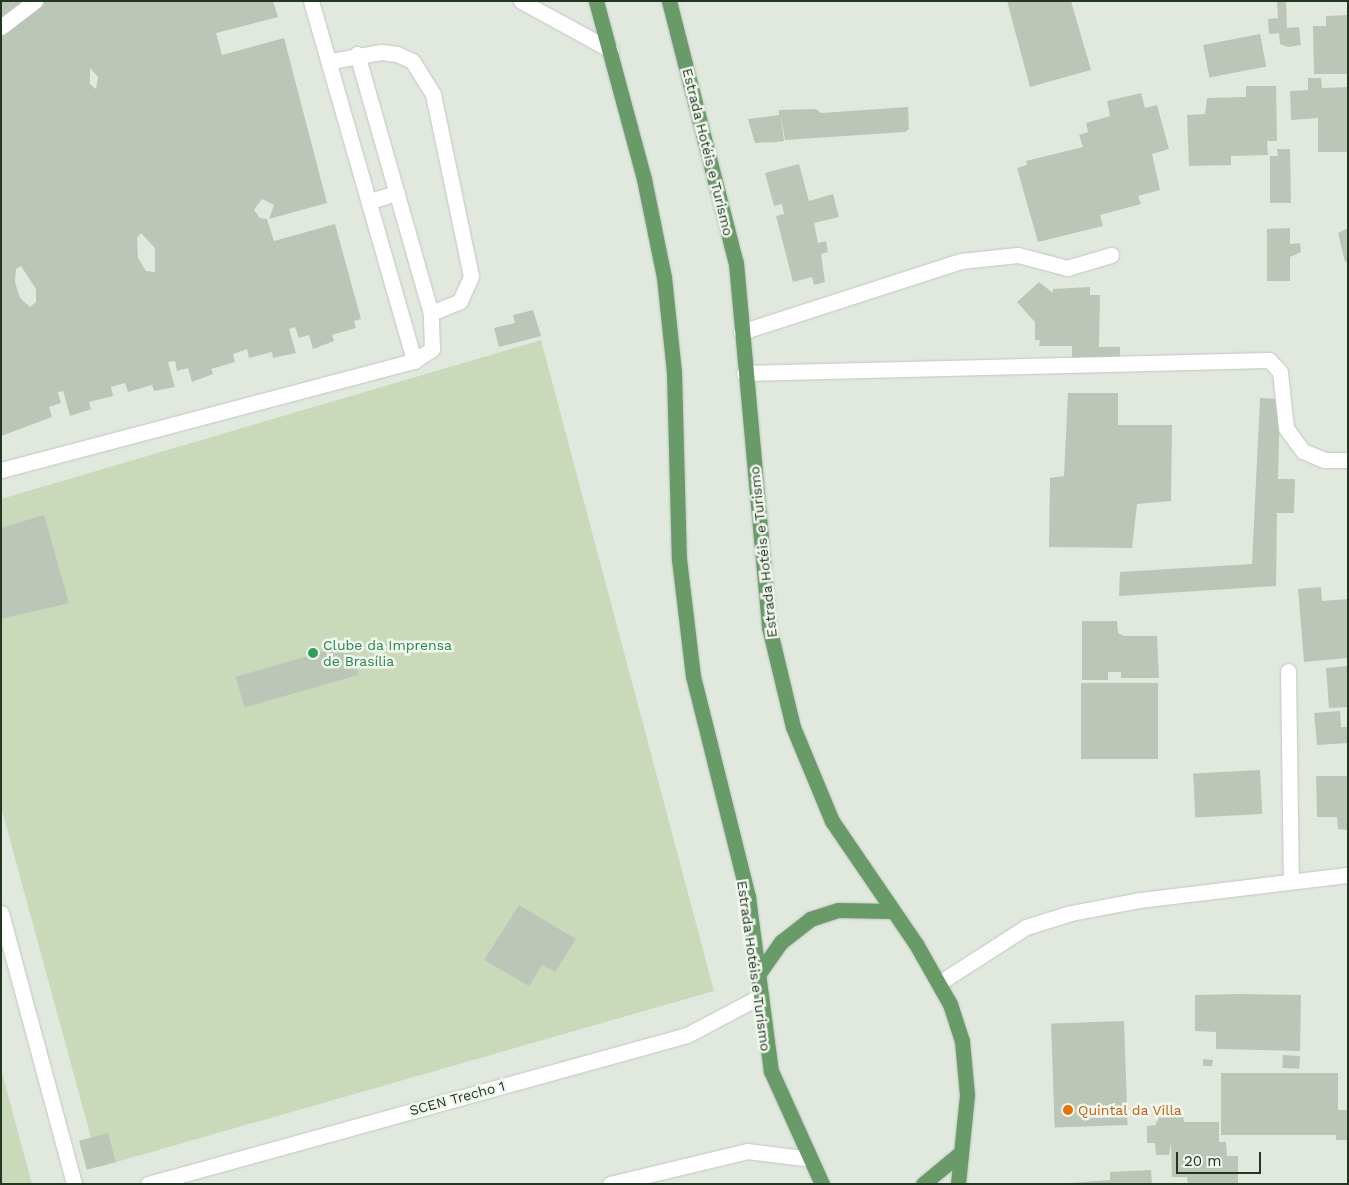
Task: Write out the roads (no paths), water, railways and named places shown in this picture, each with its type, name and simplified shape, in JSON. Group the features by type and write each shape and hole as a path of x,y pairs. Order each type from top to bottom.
{"main road":[{"name":"Estrada Hotéis e Turismo","path":"596,1 611,50 664,277 674,372 679,560 693,676 748,897 759,997 770,1071 822,1184"},
{"name":"Estrada Hotéis e Turismo","path":"669,1 736,263 744,373 769,627 794,727 832,820 939,982 962,1041 967,1069 966,1117 958,1155 958,1184"},
{"path":"757,976 781,942 810,919 838,910 890,910"},
{"path":"923,1184 958,1155"}],"street":[{"path":"1,27 35,1"},
{"path":"311,1 331,61 414,360"},
{"path":"521,1 611,50"},
{"path":"331,61 357,54 381,52 412,61 433,94 471,276 460,301 432,313"},
{"path":"1,470 414,360 432,349 432,313 357,54"},
{"path":"370,201 397,193"},
{"path":"741,332 961,260 1018,255 1067,268 1110,255"},
{"path":"744,373 1269,360 1280,372 1286,428 1302,451 1324,460 1348,460"},
{"path":"1288,671 1291,880"},
{"path":"939,982 1026,927 1071,912 1291,880 1348,875"},
{"path":"1,913 74,1184"},
{"name":"SCEN Trecho 1","path":"148,1184 687,1035 759,997"},
{"path":"610,1184 720,1155 747,1151 811,1159"}],"place":[{"name":"Clube da Imprensa de Brasília","path":"313,653"},
{"name":"Quintal da Villa","path":"1068,1110"}]}
